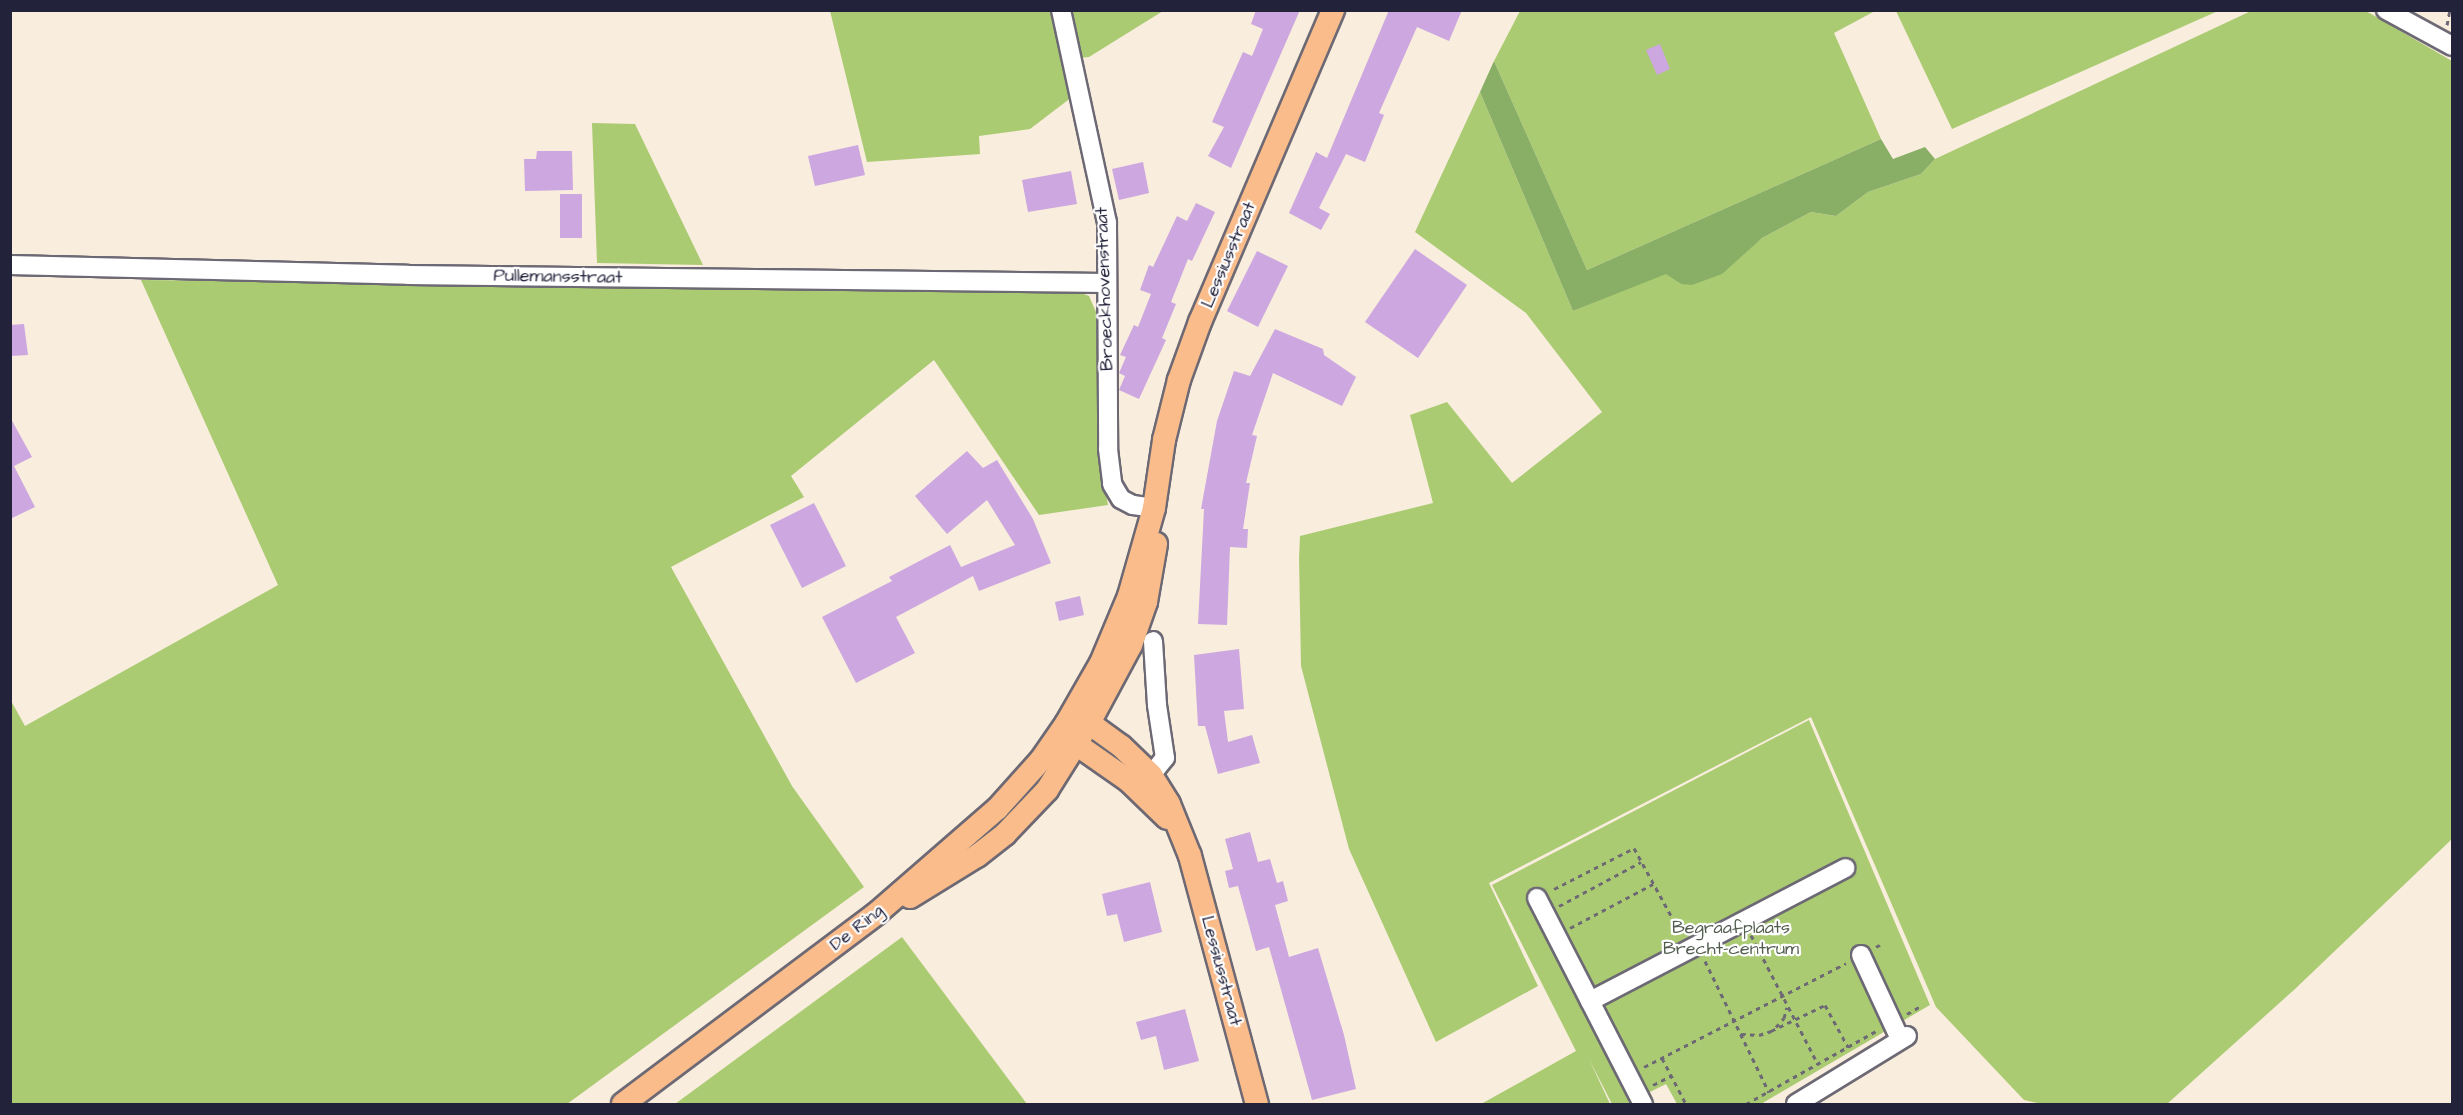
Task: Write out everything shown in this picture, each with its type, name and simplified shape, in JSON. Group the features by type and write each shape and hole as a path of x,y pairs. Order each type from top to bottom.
{"main road":[{"name":"Lessiusstraat","path":"1183,838 1155,805 1129,781 1076,744 1066,724 1101,663 1118,626 1154,508 1164,440 1179,380 1200,322 1333,10"},
{"name":"Lessiusstraat","path":"1154,508 1155,558 1146,602 1131,645 1089,723 1121,746 1151,774 1169,804 1190,856 1257,1104"},
{"path":"1066,724 1089,723"},
{"path":"876,914 943,878 996,841 1047,790 1089,723"},
{"name":"De Ring","path":"623,1104 876,914 975,829 1041,760 1066,724"}],"street":[{"name":"Broeckhovenstraat","path":"1061,10 1107,222 1108,449 1112,484 1121,499 1133,505 1154,508"},
{"path":"2386,10 2452,46"},
{"name":"Pullemansstraat","path":"10,266 408,275 1106,283"},
{"path":"1151,774 1165,758 1157,705 1153,641"},
{"path":"1590,1000 1845,868"},
{"path":"1541,906 1643,1104"},
{"path":"1796,1104 1904,1037 1892,1022 1861,955"}],"path":[{"path":"1541,906 1634,848 1734,1021 1769,1092"},
{"path":"1541,906 1641,862"},
{"path":"1556,936 1653,884"},
{"path":"1743,921 1818,1064"},
{"path":"1629,1075 1883,943"},
{"path":"1741,1034 1759,1035 1771,1031 1825,1005 1848,1047"},
{"path":"1771,1031 1784,1018 1788,1006"},
{"path":"1746,1104 1892,1022"},
{"path":"1662,1058 1686,1104"}],"green space":[{"path":"830,11 1051,11 1072,97 1030,129 979,136 980,154 867,162"},
{"path":"1068,11 1163,11 1089,57 1078,58"},
{"path":"1520,11 1875,11 1834,33 1881,139 1587,270 1494,61"},
{"path":"1896,11 2218,11 1952,129"},
{"path":"2251,11 2366,11 2452,61 2452,839 2295,989 2167,1104 2042,1104 2024,1100 1936,1007 1811,717 1489,883 1538,986 1436,1042 1349,849 1301,666 1300,536 1433,503 1410,415 1447,402 1512,483 1602,412 1526,313 1415,232 1480,92 1573,311 1666,273 1681,284 1744,252 1762,238 1811,212 1836,216 1868,192 1921,174 1935,159"},
{"path":"1494,61 1587,270 1881,139 1893,159 1925,147 1935,159 1921,174 1868,192 1836,216 1811,212 1762,238 1722,274 1692,285 1681,284 1666,274 1573,311 1480,92"},
{"path":"592,123 635,124 703,265 597,263"},
{"path":"141,280 1071,289 1089,296 1096,312 1100,459 1108,505 1039,515 934,360 791,476 804,497 671,567 792,786 864,887 567,1104 11,1104 10,699 25,726 278,585"},
{"name":"Begraafplaats Brecht-centrum","path":"1809,720 1930,1005 1761,1104 1677,1104 1666,1084 1626,1104 1612,1104 1589,1059 1610,1104 1481,1104 1576,1051 1492,885"},
{"path":"902,937 1027,1104 675,1104"}],"building":[{"path":"1256,10 1300,10 1231,168 1208,156 1224,127 1212,122 1243,52 1252,56 1263,29 1251,24"},
{"path":"1389,10 1462,10 1449,41 1417,27 1379,113 1384,115 1365,162 1346,154 1319,208 1330,214 1321,230 1289,213 1316,152 1327,158"},
{"path":"1660,44 1670,69 1657,75 1646,50"},
{"path":"858,145 865,175 815,186 808,156"},
{"path":"537,151 572,151 573,190 525,191 524,159 536,159"},
{"path":"1143,162 1149,193 1119,200 1112,169"},
{"path":"1071,171 1077,204 1028,212 1022,180"},
{"path":"560,194 582,194 582,238 560,238"},
{"path":"1196,203 1215,212 1192,261 1188,259 1171,302 1176,304 1162,338 1166,340 1139,399 1119,390 1125,376 1119,373 1126,357 1120,355 1134,325 1138,327 1151,294 1140,290 1149,265 1153,267 1177,216 1187,221"},
{"path":"1415,249 1467,285 1418,358 1365,322"},
{"path":"1257,251 1288,266 1258,327 1227,311"},
{"path":"24,324 28,355 10,356 10,325"},
{"path":"1275,329 1323,349 1324,355 1356,377 1342,406 1273,373 1252,435 1257,436 1246,483 1250,483 1243,529 1248,529 1247,548 1230,547 1227,625 1198,624 1204,509 1201,509 1217,421 1234,371 1250,376"},
{"path":"10,417 32,457 14,466 35,507 10,519"},
{"path":"967,451 983,468 997,460 1033,519 1051,563 979,591 973,576 896,617 915,653 856,683 822,617 892,581 889,577 950,545 961,567 1015,545 987,500 947,534 915,496"},
{"path":"814,503 846,566 802,588 770,525"},
{"path":"1080,596 1084,615 1059,621 1055,602"},
{"path":"1239,649 1244,709 1224,711 1228,742 1252,735 1260,763 1218,774 1205,726 1198,726 1194,655"},
{"path":"1250,832 1258,862 1270,859 1277,883 1283,881 1288,901 1275,905 1289,957 1318,948 1344,1035 1356,1089 1312,1100 1269,947 1256,951 1238,886 1229,888 1225,871 1233,869 1225,839"},
{"path":"1150,882 1162,932 1124,942 1117,914 1107,916 1102,894"},
{"path":"1185,1009 1199,1061 1164,1070 1156,1036 1141,1040 1136,1022"}]}
